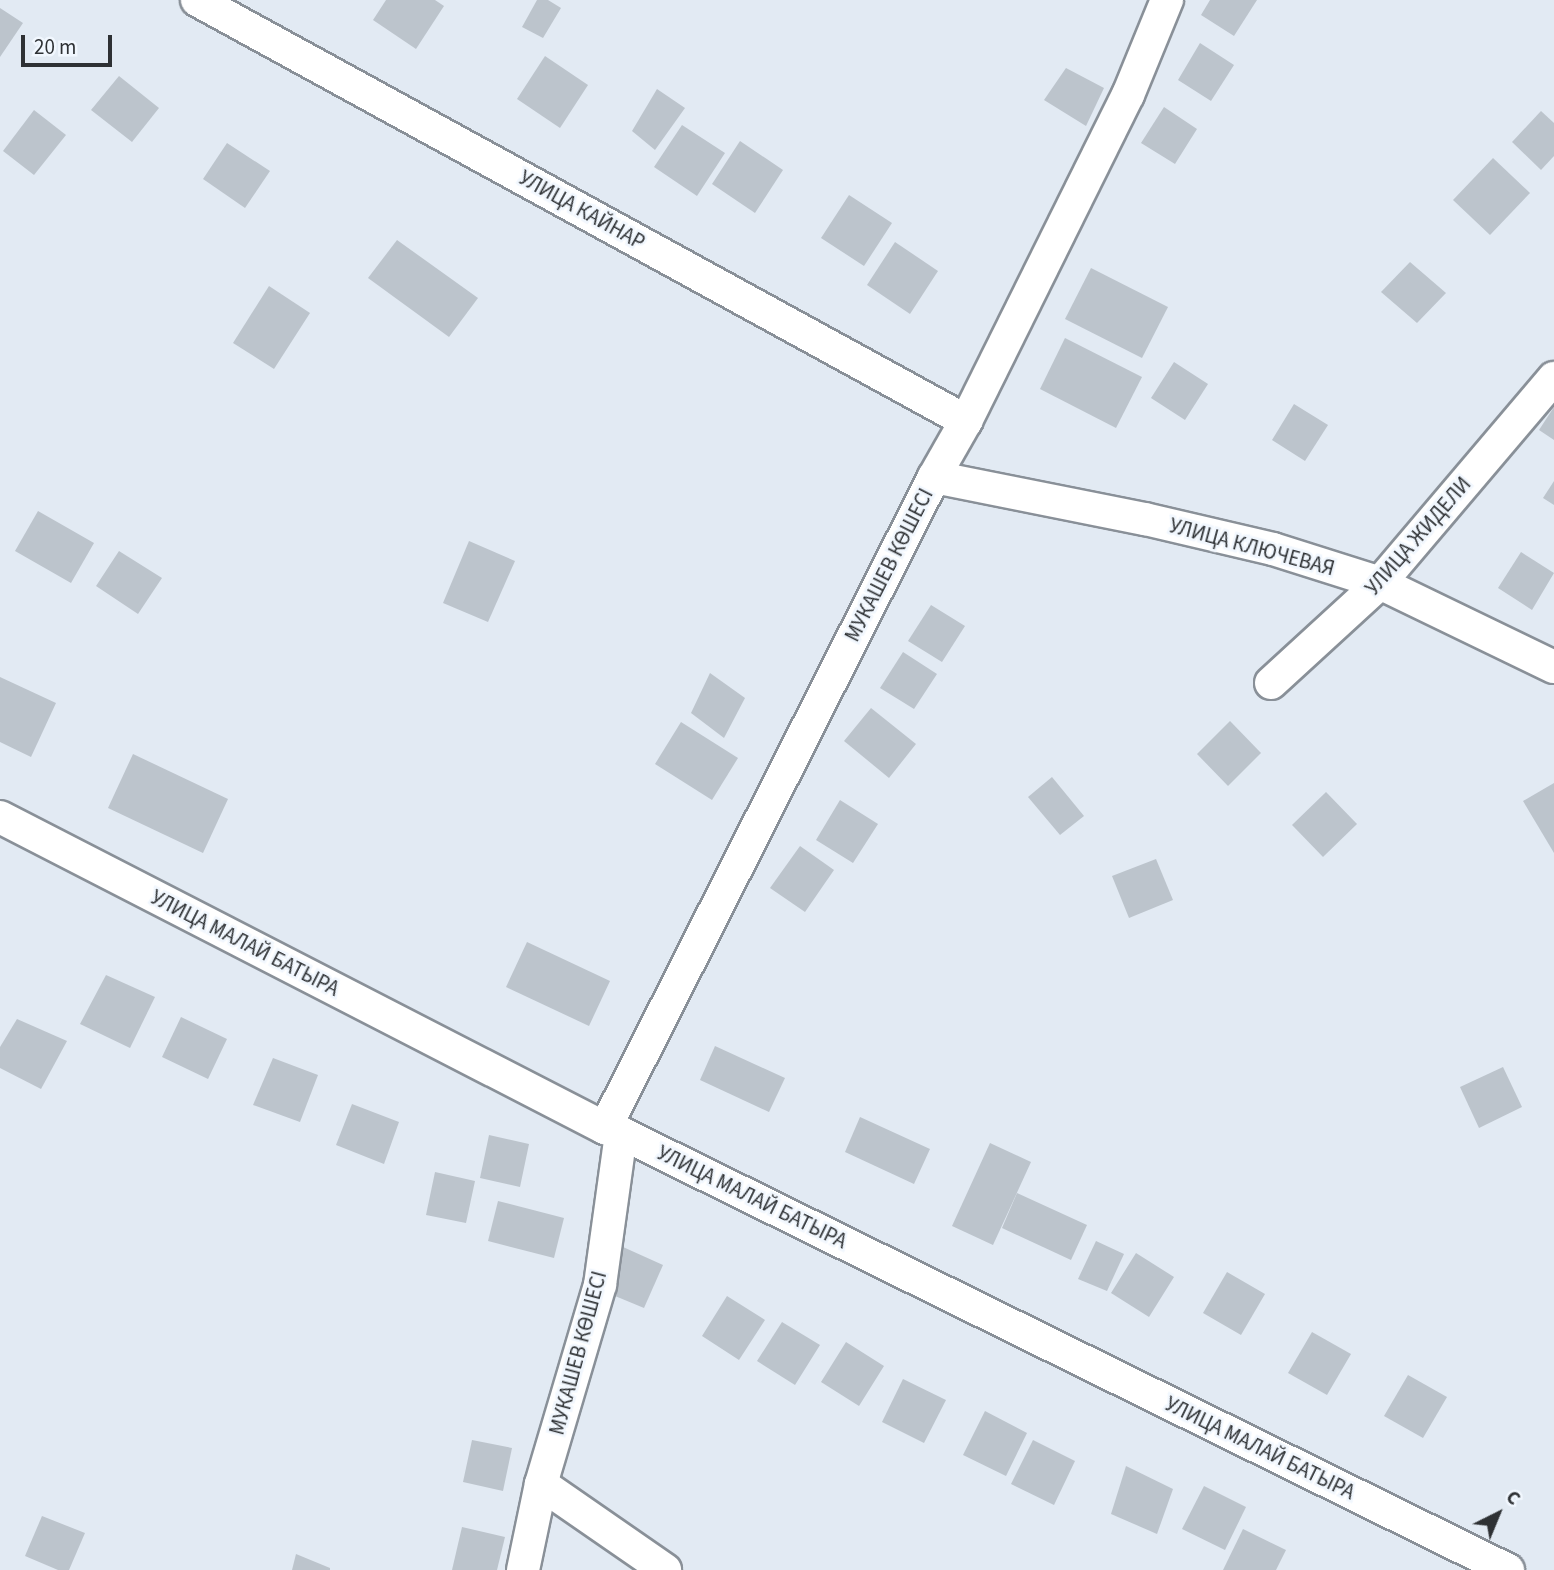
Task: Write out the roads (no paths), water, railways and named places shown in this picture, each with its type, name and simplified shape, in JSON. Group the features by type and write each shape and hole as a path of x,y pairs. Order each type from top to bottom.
{"street":[{"name":"УЛИЦА КАЙНАР","path":"197,0 966,421"},
{"name":"МУКАШЕВ КӨШЕСІ","path":"523,1570 541,1484 600,1285 612,1130 934,477 966,421 1128,95 1167,0"},
{"name":"УЛИЦА ЖИДЕЛИ","path":"1271,683 1380,583 1554,378"},
{"name":"УЛИЦА КЛЮЧЕВАЯ","path":"934,477 1145,519 1273,549 1380,583 1554,667"},
{"name":"УЛИЦА МАЛАЙ БАТЫРА","path":"0,817 612,1130 1508,1570"},
{"path":"541,1484 665,1570"}]}
